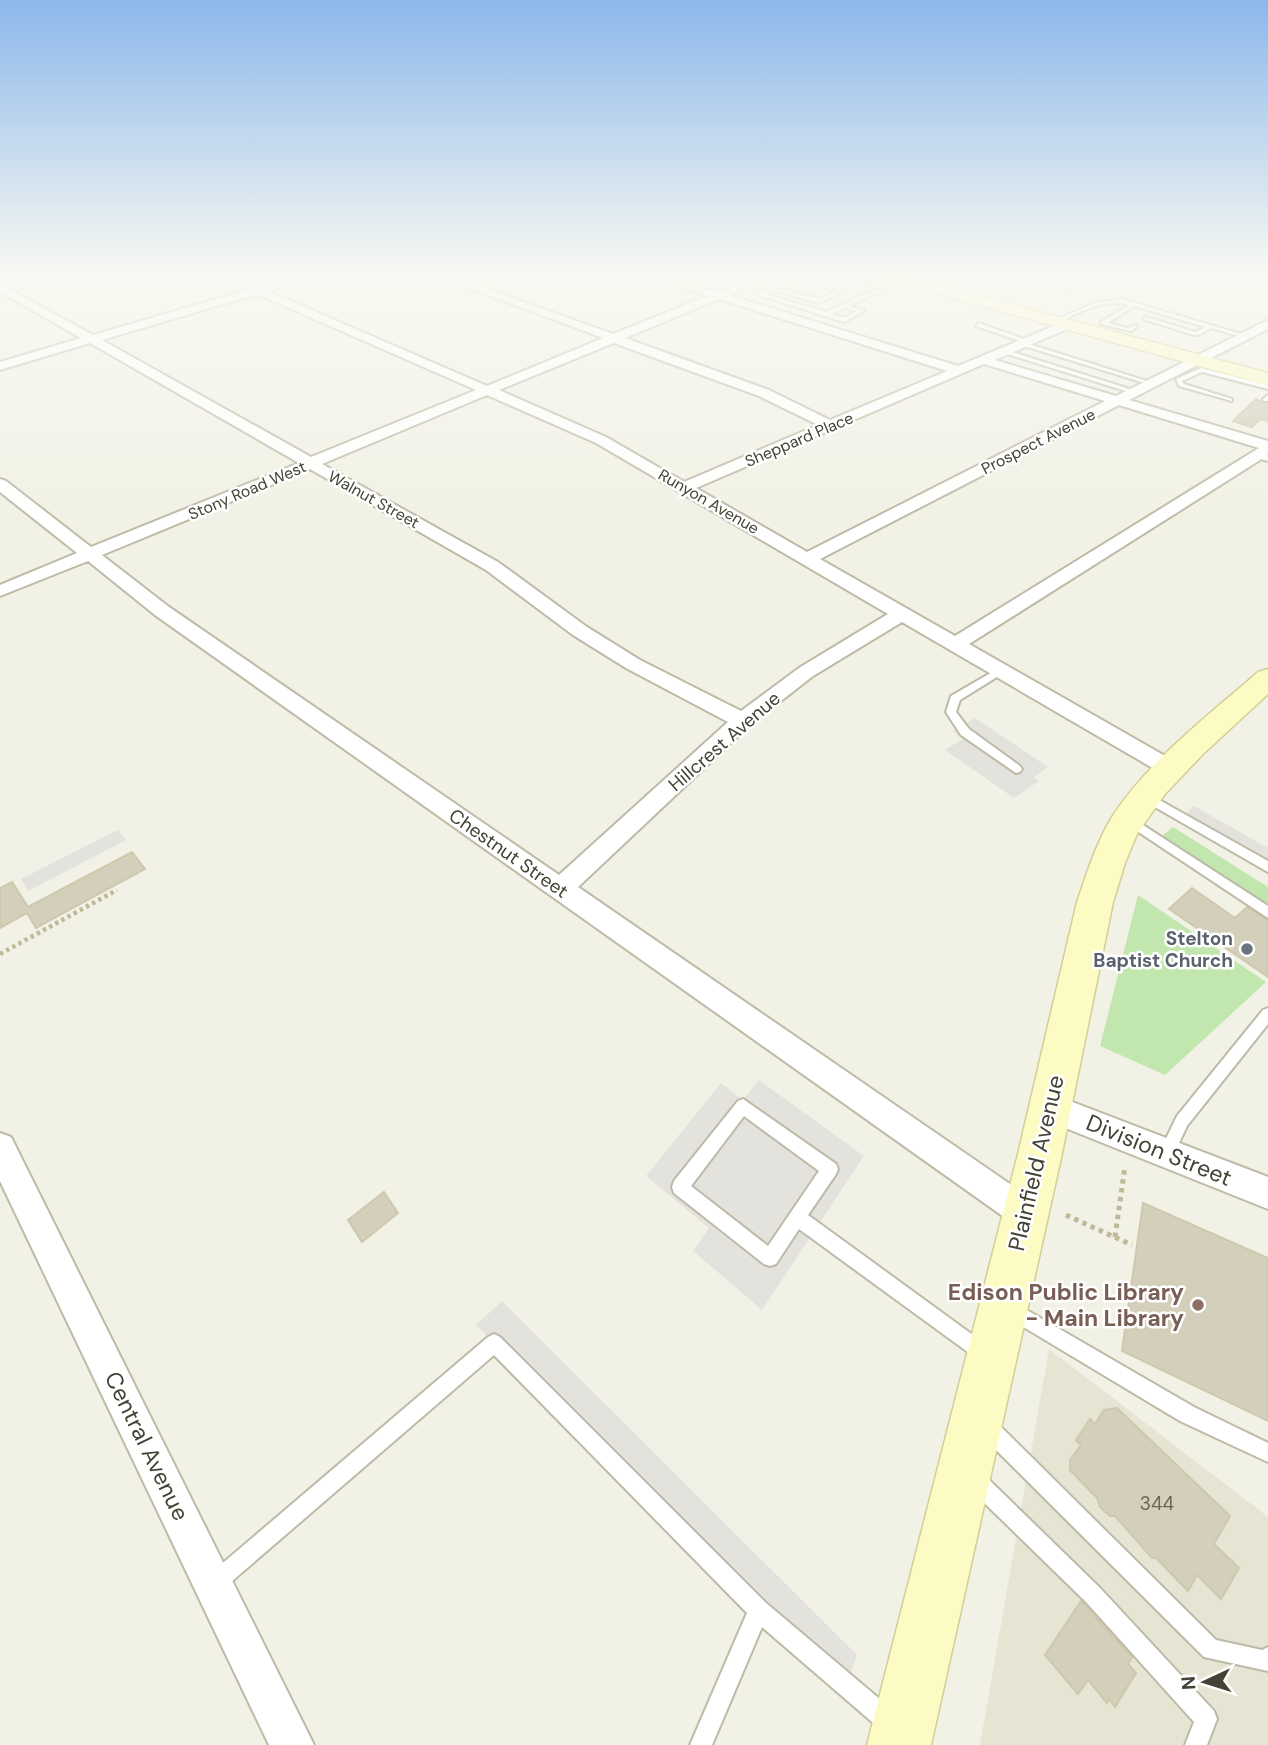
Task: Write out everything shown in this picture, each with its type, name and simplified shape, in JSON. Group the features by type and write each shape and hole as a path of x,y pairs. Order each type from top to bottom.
{"main road":[{"path":"1178,357 1262,381"},
{"name":"Plainfield Avenue","path":"900,1739 1003,1306 1046,1214 1049,1107 1095,902 1108,862 1148,795 1268,678"}],"street":[{"path":"0,366 30,357"},
{"name":"Walnut Street","path":"125,357 492,566 580,631 633,664 742,721"},
{"name":"Runyon Avenue","path":"411,357 601,440 1001,670 1148,795"},
{"name":"Stony Road West","path":"0,591 568,357"},
{"path":"668,357 764,393 831,426"},
{"path":"921,357 961,370"},
{"name":"Sheppard Place","path":"685,487 992,357"},
{"name":"Prospect Avenue","path":"808,558 1150,383 1172,378 1212,357"},
{"path":"986,360 1117,400 1266,452"},
{"path":"956,644 1266,452"},
{"name":"Chestnut Street","path":"0,484 163,611 561,889 1046,1214"},
{"name":"Hillcrest Avenue","path":"561,889 742,721 806,673 903,613"},
{"name":"Division Street","path":"1049,1107 1268,1194"},
{"name":"Central Avenue","path":"0,1148 292,1745"}],"lane":[{"path":"1023,357 1134,392"},
{"path":"1071,357 1150,383"},
{"path":"1172,378 1181,385 1230,400"},
{"path":"1001,670 956,698 951,712 965,732 1016,769"},
{"path":"1148,795 1268,867"},
{"path":"1148,795 1268,913"},
{"path":"1167,1153 1182,1121 1268,1014"},
{"path":"743,1106 830,1168 797,1217 770,1258 680,1187 743,1106"},
{"path":"797,1217 991,1358"},
{"path":"1003,1306 1053,1333 1187,1415 1268,1453"},
{"path":"214,1583 494,1343 759,1610 900,1739"},
{"path":"977,1418 1211,1650 1266,1661 1268,1658"},
{"path":"965,1471 1093,1595 1206,1719 1196,1745"},
{"path":"701,1745 759,1610"}],"path":[{"path":"0,954 117,890"},
{"path":"1115,1237 1125,1166"},
{"path":"1046,1214 1132,1245"}],"shaded area":[{"path":"975,718 1048,767 1034,777 1039,781 1014,798 945,750 963,739 953,731"},
{"path":"1194,806 1268,848 1268,867 1182,817"},
{"path":"118,830 126,840 28,891 21,879"},
{"path":"759,1080 864,1156 762,1310 693,1251 709,1228 646,1176 721,1083 743,1100"},
{"path":"502,1301 857,1655 846,1685 759,1610 476,1325"},
{"path":"1049,1349 1268,1517 1268,1745 980,1745"}],"green space":[{"path":"1173,827 1268,887 1268,904 1162,836"},
{"path":"1138,895 1266,982 1165,1075 1100,1046"}],"building":[{"path":"1256,399 1268,404 1268,421 1260,419 1252,427 1233,421"},
{"path":"132,852 145,869 36,928 27,913 0,928 0,888 12,882 28,907"},
{"name":"Stelton Baptist Church","path":"1192,888 1235,918 1247,907 1268,921 1268,977 1169,909"},
{"path":"384,1192 398,1213 362,1242 348,1220"},
{"name":"Edison Public Library - Main Library","path":"1143,1203 1268,1258 1268,1421 1122,1351"},
{"path":"1117,1408 1230,1516 1214,1544 1239,1568 1221,1599 1197,1575 1188,1591 1156,1558 1152,1558 1115,1516 1110,1516 1100,1507 1097,1498 1070,1470 1070,1460 1081,1445 1076,1440 1090,1419 1095,1424 1104,1410"},
{"path":"1081,1601 1132,1657 1128,1664 1136,1673 1115,1707 1109,1699 1107,1703 1088,1680 1078,1694 1045,1655"}],"place":[{"name":"Stelton Baptist Church","path":"1247,949"},
{"name":"Edison Public Library - Main Library","path":"1198,1305"}]}
